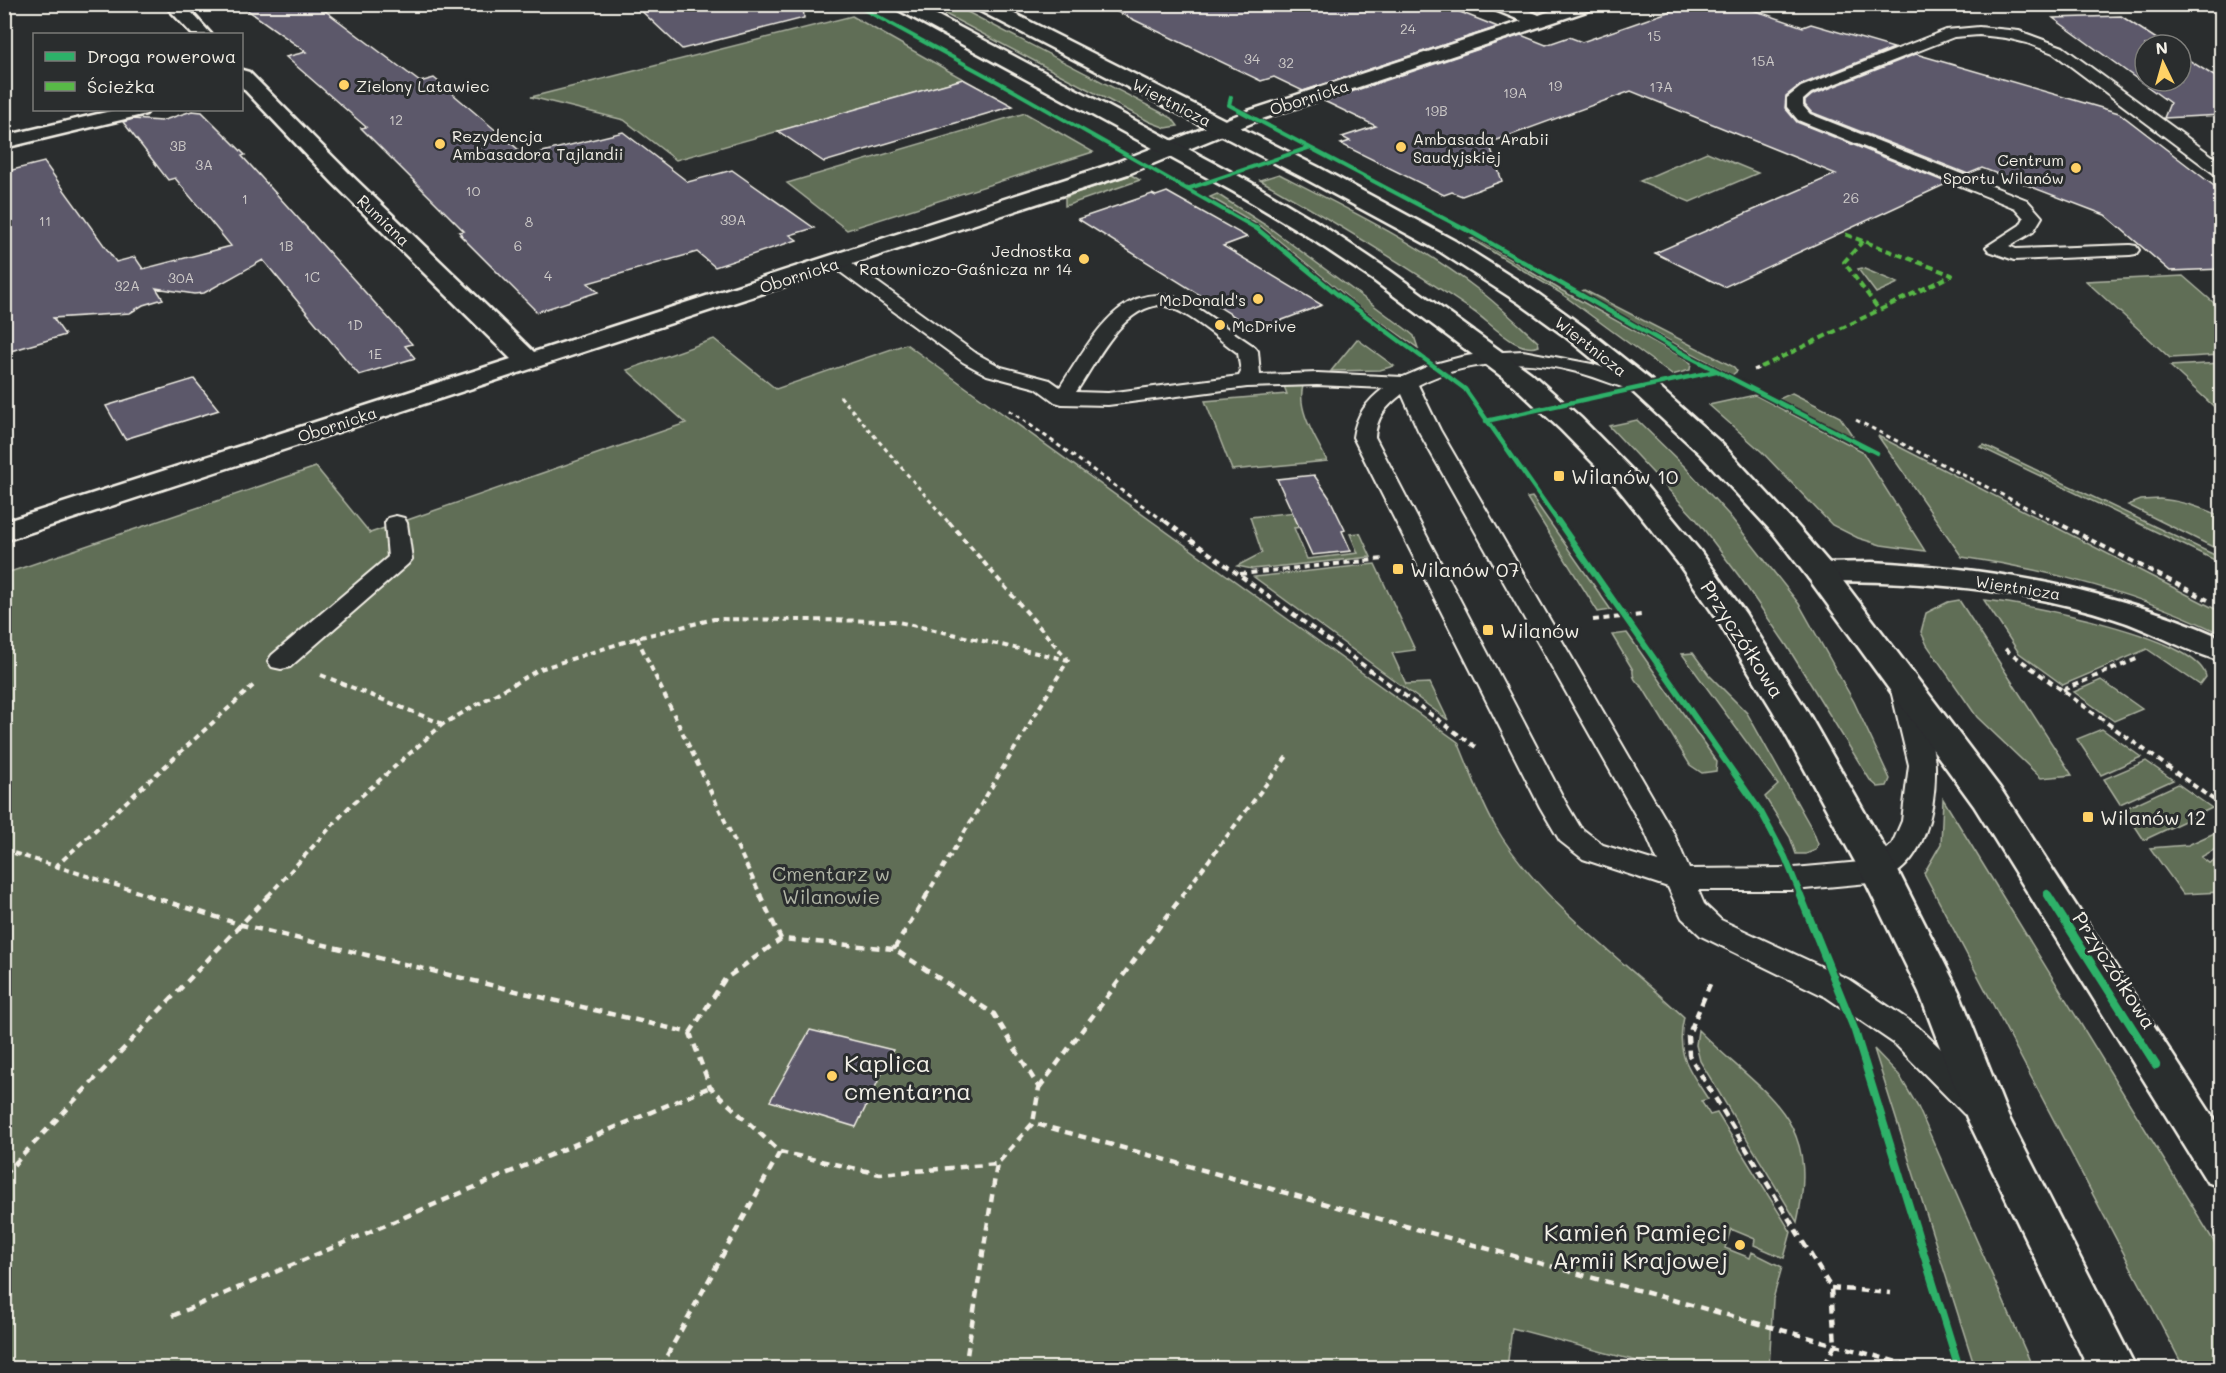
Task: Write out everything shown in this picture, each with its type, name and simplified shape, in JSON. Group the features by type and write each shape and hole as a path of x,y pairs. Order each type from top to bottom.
{"main road":[{"path":"173,4 201,33"},
{"path":"901,4 1242,187 1309,227 1381,275 1494,358"},
{"name":"Wiertnicza","path":"980,4 1447,246 1528,298 1575,332 1643,387 1710,448 1784,528 1820,572 1910,573 2026,586 2077,597 2139,616 2222,651"},
{"path":"1496,4 1539,21"},
{"name":"Obornicka","path":"4,532 1139,162 1252,116 1590,4"},
{"name":"Rumiana","path":"244,81 529,362"},
{"path":"4,142 135,111"},
{"name":"Przyczółkowa","path":"1494,358 1522,379 1626,480 1689,557 1729,613 1765,670 1879,871 1939,992 1988,1118 2112,1368"},
{"name":"Przyczółkowa","path":"1820,572 1987,796 2222,1169"}],"lane":[{"path":"2130,250 2014,255 1995,247 2027,228 2033,217 2020,204 1804,117 1795,107 1795,98 1806,90 1951,33 1976,30 2005,32 2034,39 2058,50 2222,171"},
{"path":"838,262 970,358 994,371 1043,384 1062,398 1108,399 1247,381 1317,379 1407,383"},
{"path":"1062,398 1119,318 1133,308 1148,302 1165,300 1179,305 1248,351 1251,372 1247,381"},
{"path":"1643,387 1601,371 1522,357 1494,358 1460,364 1407,383 1382,399 1368,416 1364,437 1570,834 1593,852 1680,880 1794,879 1879,871 1904,850 1916,821 1922,765 1903,686"},
{"path":"1407,383 1446,459 1636,796 1660,834 1692,910 1711,928 1837,988 1906,1035 1948,1074 1988,1118"},
{"path":"281,661 400,559 396,523"}],"path":[{"path":"1754,370 1761,367"},
{"path":"840,396 1068,660"},
{"path":"1002,405 1477,748"},
{"path":"1856,420 2211,602"},
{"path":"1239,574 1387,559"},
{"path":"1619,607 1632,626"},
{"path":"1593,620 1641,615"},
{"path":"4,1175 242,925 349,807 443,724 540,669 637,638 714,619 894,621 1068,660"},
{"path":"637,638 781,939"},
{"path":"2005,649 2222,806"},
{"path":"2062,690 2139,657"},
{"path":"894,949 1068,660"},
{"path":"55,867 281,661 443,724"},
{"path":"965,1368 997,1164 1033,1123 1039,1088 1288,755"},
{"path":"4,850 242,925 690,1034"},
{"path":"690,1034 725,979 781,939 894,949 994,1014 1039,1088"},
{"path":"1710,984 1688,1036 1689,1055 1831,1288 1835,1345 1823,1368"},
{"path":"690,1034 710,1087 780,1152 880,1174 997,1164"},
{"path":"172,1316 710,1087"},
{"path":"1033,1123 1918,1368"},
{"path":"660,1368 780,1152"},
{"path":"1831,1288 1891,1293"}],"green space":[{"path":"928,5 954,5 1172,118 1178,126 1166,128 1150,122"},
{"path":"852,16 963,79 676,160 624,120 531,97"},
{"path":"1025,113 1093,152 847,230 787,183"},
{"path":"1707,152 1758,173 1690,202 1640,181"},
{"path":"1279,174 1331,200 1433,258 1488,297 1538,342 1539,346 1531,348 1513,342 1473,311 1421,276 1260,180"},
{"path":"1131,175 1140,180 1065,206 1065,198 1073,194"},
{"path":"1217,194 1267,226 1407,330 1414,336 1418,348 1357,305 1262,227 1210,197"},
{"path":"1475,238 1559,289 1682,357 1691,363 1690,370 1672,375 1559,292 1471,239"},
{"path":"1862,268 1898,283 1876,293 1858,269"},
{"path":"2183,276 2221,309 2221,355 2170,358 2086,281"},
{"path":"1584,290 1734,367 1737,371 1732,375 1580,292"},
{"name":"Cmentarz w Wilanowie","path":"714,339 776,389 906,344 1458,742 1495,826 1534,879 1582,927 1684,1017 1681,1042 1683,1052 1690,1070 1708,1099 1701,1101 1710,1115 1717,1113 1791,1232 1784,1258 1754,1245 1755,1239 1731,1229 1725,1248 1750,1258 1752,1252 1782,1267 1773,1299 1769,1368 1663,1368 1512,1328 1507,1368 5,1368 4,574 316,467 370,533 686,423 627,370"},
{"path":"1357,339 1394,366 1380,370 1331,371"},
{"path":"2221,363 2221,413 2170,366"},
{"path":"1284,386 1303,386 1302,405 1305,415 1327,461 1232,470 1205,401 1287,394"},
{"path":"1792,393 1840,417 1854,438 1779,399"},
{"path":"1755,395 1862,451 1925,551 1881,545 1858,538 1832,525 1762,452 1709,405"},
{"path":"1637,420 1686,468 1729,515 1799,604 1854,702 1890,779 1887,786 1878,787 1870,780 1787,646 1742,580 1696,519 1609,426"},
{"path":"1878,436 2221,612 2221,634 2160,607 2094,585 2061,576 1962,557"},
{"path":"1984,445 2221,558 2221,563 1980,447"},
{"path":"1532,497 1611,610 1598,612 1527,498"},
{"path":"2160,499 2192,505 2221,517 2221,551 2128,505 2141,500"},
{"path":"1306,511 1312,526 1294,528 1307,559 1358,553 1350,534 1360,533 1371,557 1252,569 1237,566 1262,553 1250,517"},
{"path":"1375,564 1415,650 1392,653 1406,684 1430,683 1448,720 1254,577"},
{"path":"1959,600 2072,775 2041,778 1977,717 1927,645 1921,632 1926,613 1948,602"},
{"path":"1984,600 2069,615 2143,636 2174,649 2196,662 2206,677 2200,685 2147,649 2063,685 2019,653"},
{"path":"1627,633 1717,762 1716,771 1702,773 1690,765 1643,688 1635,680 1633,670 1612,635"},
{"path":"1693,653 1709,675 1747,713 1813,831 1818,844 1816,850 1806,854 1796,854 1790,837 1765,797 1778,785 1682,654"},
{"path":"2101,680 2142,709 2114,721 2074,692"},
{"path":"2102,729 2141,757 2101,775 2077,739"},
{"path":"2146,761 2173,780 2120,804 2104,779"},
{"path":"2178,784 2212,808 2144,840 2124,809"},
{"path":"1943,799 2221,1253 2221,1368 2184,1368 1924,873 1941,844"},
{"path":"2221,830 2221,846 2201,857 2209,863 2221,857 2221,868 2214,872 2221,878 2221,892 2183,894 2150,848 2188,845"},
{"path":"1698,1030 1765,1092 1782,1111 1794,1132 1801,1156 1803,1186 1797,1222 1700,1061 1696,1045"},
{"path":"1874,1049 1899,1075 1918,1107 2033,1368 1975,1368"}],"building":[{"path":"239,4 316,4 420,82 434,78 526,156 623,132 688,182 732,170 814,228 790,235 797,240 715,267 697,252 588,283 598,292 537,312 460,235 462,235 459,232 464,231 361,128 366,127 286,57 306,52"},
{"path":"634,4 803,4 804,18 682,49"},
{"path":"1101,4 1440,4 1498,27 1303,91 1274,77 1261,81"},
{"path":"1691,4 1736,4 1803,27 1811,24 1894,48 1800,85 1786,96 1785,108 1797,122 1948,183 1724,287 1655,253 1836,174 1631,91 1489,143 1502,181 1462,196 1452,192 1444,195 1341,144 1350,141 1342,137 1376,126 1324,101 1521,35 1546,45 1569,37 1582,42"},
{"path":"2121,16 2147,33 2133,33 2133,76 2053,18"},
{"name":"Centrum Sportu Wilanów","path":"1916,54 2119,113 2222,192 2222,269 2170,271 2105,215 1982,168 1968,174 1811,112 1805,105 1805,101 1812,95"},
{"path":"2193,63 2222,81 2222,115 2164,118 2170,103 2156,93 2193,93"},
{"path":"963,79 1013,106 824,162 778,131"},
{"path":"192,111 202,112 245,155 242,156 412,344 405,346 415,358 359,375 263,260 204,293 194,294 156,288 163,299 143,305 130,313 53,318 65,335 4,353 4,172 44,162 116,262 135,257 143,269 231,246 175,178 168,180 123,122 133,119 161,121"},
{"path":"1167,192 1247,237 1223,246 1322,305 1256,330 1078,219 1152,194 1156,196"},
{"path":"194,379 219,410 125,439 106,406"},
{"path":"1314,475 1329,497 1345,530 1342,531 1351,551 1312,555 1277,479"},
{"name":"Kaplica cmentarna","path":"810,1030 893,1050 856,1127 770,1101"}],"marked path":[{"path":"1761,367 1952,275 1842,233"},
{"path":"1863,241 1844,262 1879,310"}],"cycle path":[{"path":"854,4 998,82 1264,233 1343,299 1465,389 1726,759 1761,812 1785,857 1855,1031 1959,1368"},
{"path":"1231,97 1229,105 1440,215 1686,355 1877,453"},
{"path":"1187,189 1308,148"},
{"path":"1486,421 1716,371"},
{"path":"2047,893 2156,1065"}],"place":[{"name":"Zielony Latawiec","path":"344,85"},
{"name":"Rezydencja Ambasadora Tajlandii","path":"440,144"},
{"name":"Ambasada Arabii Saudyjskiej","path":"1401,147"},
{"name":"Centrum Sportu Wilanów","path":"2076,168"},
{"name":"Jednostka Ratowniczo-Gaśnicza nr 14","path":"1084,259"},
{"name":"McDonald's","path":"1258,299"},
{"name":"McDrive","path":"1220,325"},
{"name":"Wilanów 10","path":"1559,476"},
{"name":"Wilanów 07","path":"1398,569"},
{"name":"Wilanów","path":"1488,630"},
{"name":"Wilanów 12","path":"2088,817"},
{"name":"Kaplica cmentarna","path":"832,1076"},
{"name":"Kamień Pamięci Armii Krajowej","path":"1740,1245"}]}
